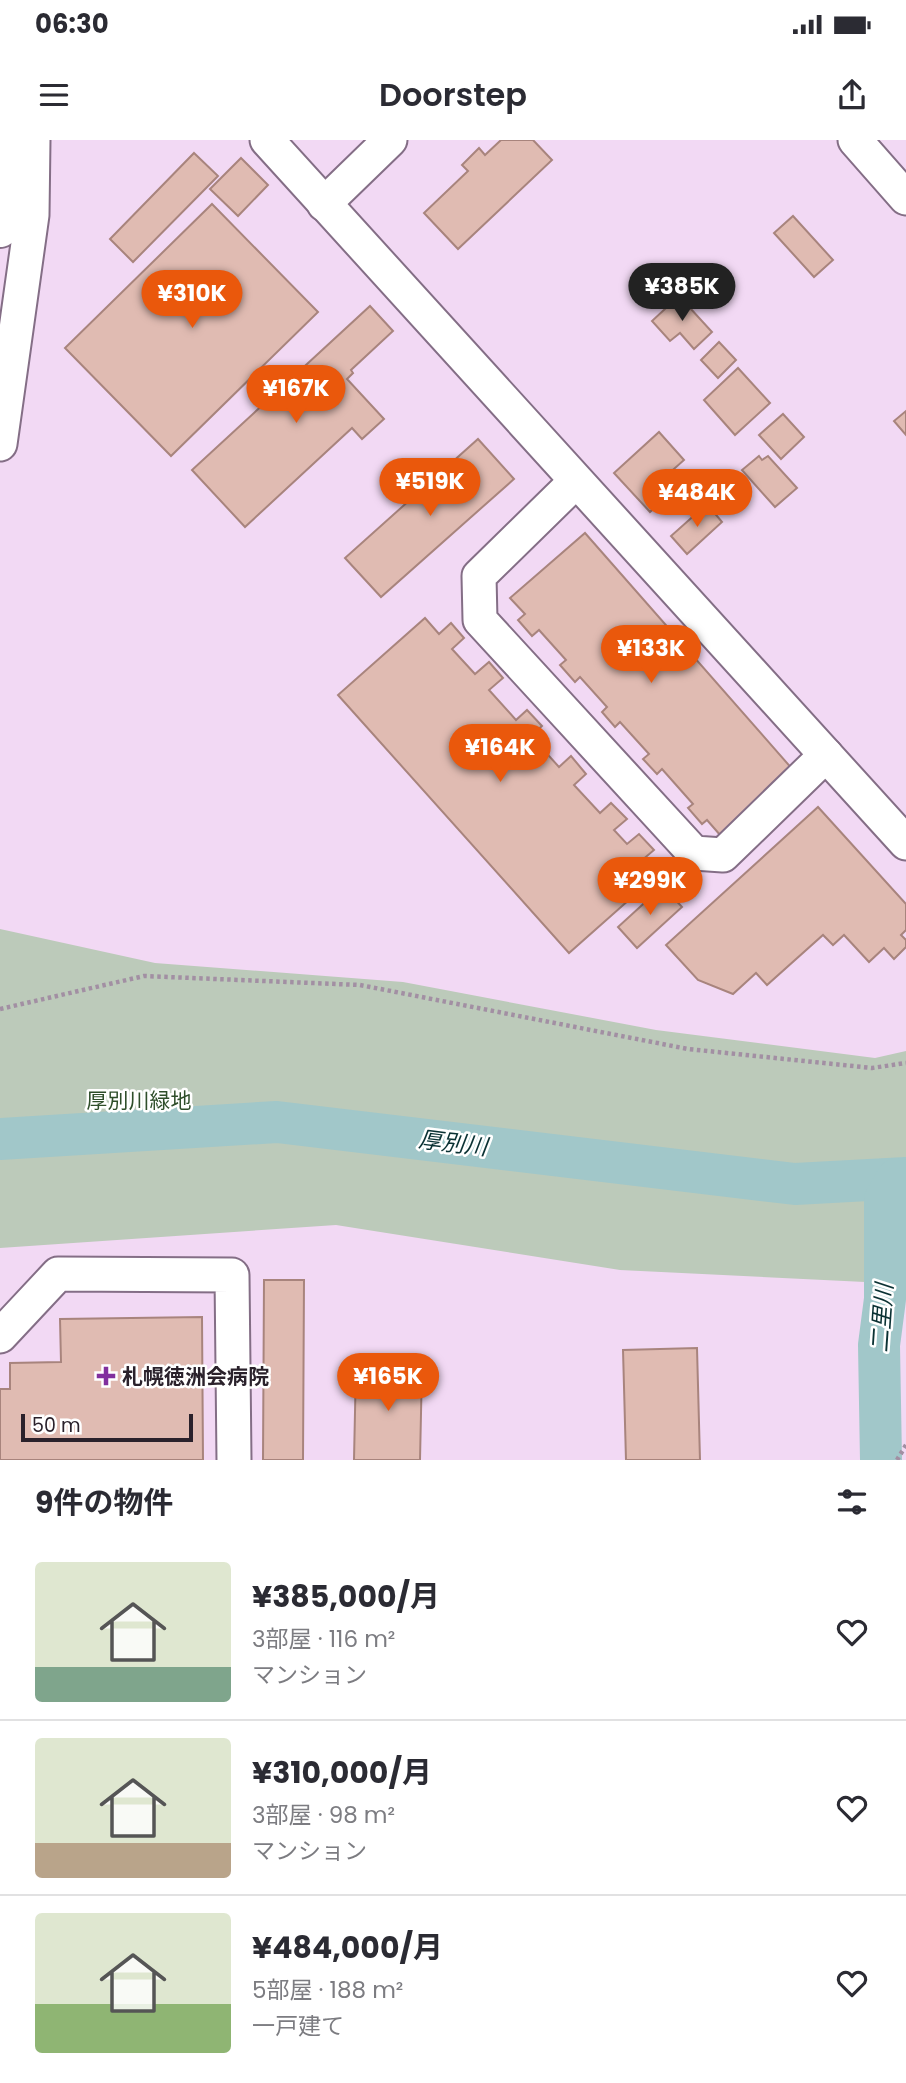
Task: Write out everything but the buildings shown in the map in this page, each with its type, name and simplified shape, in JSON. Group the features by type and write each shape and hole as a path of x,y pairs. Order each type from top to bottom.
{"highway":[{"path":"0,228 13,140"}],"street":[{"path":"0,444 32,215 33,140"},
{"path":"267,140 906,843"},
{"path":"324,204 390,140"},
{"path":"855,140 906,198"},
{"path":"576,481 479,576 480,620 694,853 723,855 826,755"},
{"path":"0,1336 58,1274 232,1275 234,1460"}],"path":[{"path":"0,1009 144,976 360,985 688,1049 872,1068 906,1063"},
{"path":"897,1460 906,1445"}],"green space":[{"name":"厚別川緑地","path":"0,929 155,963 403,982 656,1030 875,1058 906,1051 906,1284 620,1270 336,1225 0,1248"}],"waterway":[{"name":"厚別川","path":"0,1139 277,1122 795,1184 906,1178"},
{"name":"二里川","path":"881,1460 879,1345 885,1299 885,1200 897,1179"}],"place":[{"name":"札幌徳洲会病院","path":"106,1376"}]}
